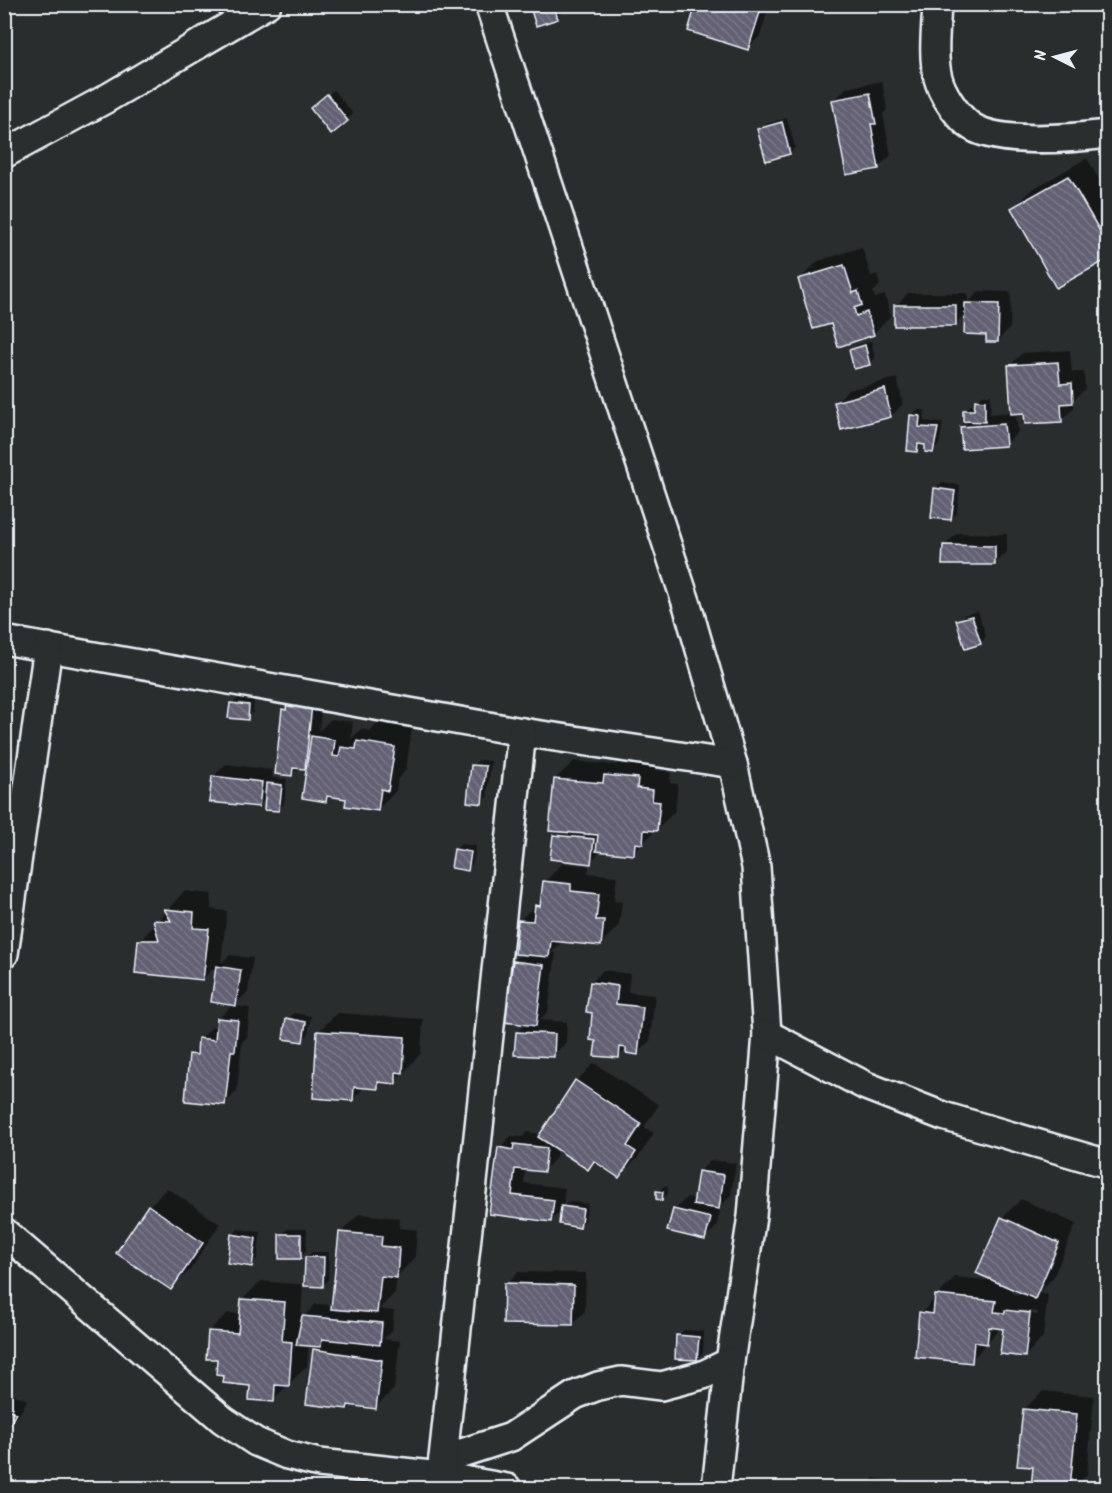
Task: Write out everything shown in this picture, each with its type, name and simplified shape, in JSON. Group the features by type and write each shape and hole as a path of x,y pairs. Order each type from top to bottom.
{"street":[{"path":"4,154 104,100 267,4"},
{"path":"489,4 688,608 733,764 756,867 767,1034 752,1216 730,1362 716,1488"},
{"path":"937,4 934,42 938,78 953,106 969,125 991,134 1020,137 1064,138 1107,134"},
{"path":"4,640 522,732 733,764"},
{"path":"4,954 48,647"},
{"path":"433,1475 522,732"},
{"path":"767,1034 866,1086 943,1116 1107,1164"},
{"path":"4,1233 223,1420 256,1442 287,1455 319,1463 433,1475 507,1488"},
{"path":"433,1475 511,1437 555,1407 598,1386 621,1382 661,1386 704,1375 730,1362"}],"building":[{"path":"529,4 553,4 558,19 536,26"},
{"path":"696,4 747,4 761,9 748,50 688,31"},
{"path":"870,93 876,124 871,124 879,169 846,175 832,100"},
{"path":"327,94 348,121 331,135 310,108"},
{"path":"782,122 790,154 766,161 757,129"},
{"path":"1068,176 1108,245 1108,259 1056,288 1011,208"},
{"path":"844,265 853,293 858,291 862,305 854,308 856,316 867,312 874,335 838,347 831,324 813,329 798,279"},
{"path":"965,303 999,304 998,342 986,342 986,335 964,334"},
{"path":"894,305 956,305 956,326 894,326"},
{"path":"865,345 870,365 854,369 849,350"},
{"path":"1058,362 1060,384 1072,383 1073,403 1061,404 1062,422 1025,424 1024,413 1011,414 1008,365"},
{"path":"885,389 891,417 841,430 834,402"},
{"path":"975,400 985,401 985,422 963,421 963,410 974,410"},
{"path":"910,415 920,416 919,427 938,428 933,453 925,452 925,445 918,444 917,452 907,451"},
{"path":"1004,424 1006,446 962,449 960,427"},
{"path":"934,488 955,491 951,520 931,518"},
{"path":"943,545 995,546 995,565 942,565"},
{"path":"972,616 981,644 965,649 956,620"},
{"path":"287,702 312,705 305,769 293,768 292,776 275,774 282,709 286,710"},
{"path":"230,703 249,705 248,720 228,718"},
{"path":"311,736 335,740 333,756 339,757 341,747 356,749 357,741 395,747 388,791 381,789 378,811 345,806 346,799 327,796 326,802 302,798"},
{"path":"471,765 486,766 482,804 467,802"},
{"path":"604,775 638,778 637,788 653,790 652,801 660,802 657,831 644,830 643,844 635,843 634,855 596,851 598,835 549,831 554,779 603,783"},
{"path":"212,776 262,782 259,807 209,802"},
{"path":"266,783 282,785 279,811 264,810"},
{"path":"553,835 594,839 591,864 550,859"},
{"path":"454,849 471,852 468,871 451,868"},
{"path":"543,881 571,884 571,891 599,894 596,920 604,920 601,946 551,941 549,957 515,954 518,920 533,921 535,905 540,906"},
{"path":"164,909 194,912 193,928 209,929 203,980 135,973 138,940 159,940 153,920 171,921"},
{"path":"513,961 544,965 536,1026 504,1022"},
{"path":"216,966 241,970 236,1006 211,1002"},
{"path":"590,982 618,986 616,1004 643,1007 638,1055 626,1053 626,1048 620,1047 619,1058 594,1056 596,1041 590,1040 592,1013 586,1012"},
{"path":"217,1018 238,1020 235,1051 231,1051 225,1105 185,1101 189,1054 197,1055 198,1038 215,1040"},
{"path":"286,1018 306,1022 303,1042 283,1039"},
{"path":"317,1031 405,1037 403,1073 396,1072 396,1084 378,1082 378,1089 354,1087 353,1101 313,1098"},
{"path":"516,1032 555,1034 554,1057 514,1055"},
{"path":"575,1080 641,1124 627,1146 636,1152 619,1178 594,1161 588,1170 538,1137"},
{"path":"514,1144 547,1148 544,1172 515,1169 512,1195 554,1200 551,1222 489,1214 498,1147 513,1150"},
{"path":"698,1171 724,1175 719,1209 693,1205"},
{"path":"656,1191 663,1192 662,1201 656,1199"},
{"path":"148,1205 203,1243 171,1290 116,1253"},
{"path":"561,1206 583,1209 580,1228 559,1224"},
{"path":"673,1209 711,1218 705,1240 667,1231"},
{"path":"1001,1217 1059,1243 1035,1299 976,1273"},
{"path":"339,1232 382,1236 381,1246 399,1248 397,1278 381,1276 377,1313 331,1309"},
{"path":"231,1234 256,1238 252,1267 227,1263"},
{"path":"279,1234 301,1234 301,1259 279,1259"},
{"path":"305,1257 324,1257 323,1287 304,1286"},
{"path":"504,1283 574,1285 573,1325 503,1324"},
{"path":"935,1295 996,1301 994,1312 1005,1313 1005,1310 1030,1313 1025,1357 1000,1354 1003,1329 989,1327 987,1344 974,1342 972,1363 915,1357 919,1312 933,1314"},
{"path":"241,1299 285,1302 282,1341 292,1342 289,1386 275,1385 274,1402 249,1400 250,1386 223,1383 224,1376 216,1375 217,1359 206,1359 208,1331 238,1333"},
{"path":"302,1316 382,1323 380,1345 322,1339 321,1347 296,1345"},
{"path":"676,1335 699,1337 697,1360 675,1359"},
{"path":"313,1349 382,1360 376,1409 348,1405 347,1409 306,1404"},
{"path":"4,1407 16,1413 7,1430 4,1428"},
{"path":"1023,1409 1077,1414 1070,1488 1031,1488 1033,1467 1017,1466"}]}
